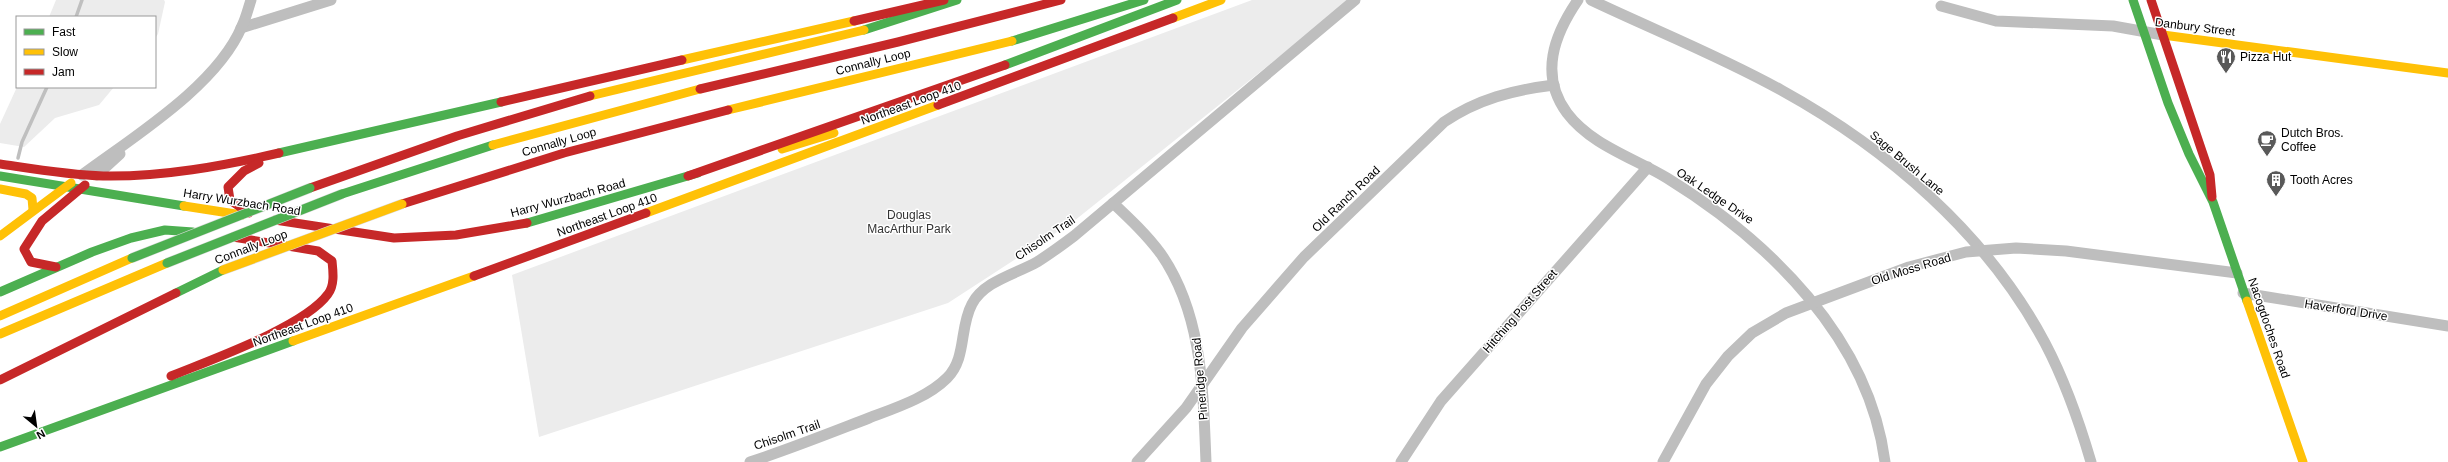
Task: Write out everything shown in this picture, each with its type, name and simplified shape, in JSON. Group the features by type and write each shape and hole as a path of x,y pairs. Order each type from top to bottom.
{"main road":[{"path":"0,164 82,175 140,175 188,171 226,165 278,154 510,98 944,0"},
{"path":"0,316 132,258 310,188 525,114 606,91 857,33 916,16 957,0"},
{"name":"Connally Loop","path":"0,334 167,263 342,194 508,140 683,93 898,42 1061,0"},
{"name":"Connally Loop","path":"61,338 223,270 402,204 470,181 632,134 1005,43 1144,0"},
{"path":"688,176 1050,49 1177,0"},
{"name":"Northeast Loop 410","path":"0,447 989,88 1221,0"},
{"name":"Nacogdoches Road","path":"2133,0 2177,127 2195,171 2213,202 2243,293 2303,462"},
{"name":"Nacogdoches Road","path":"2151,0 2210,175 2213,202"},
{"name":"Danbury Street","path":"2163,35 2448,73"},
{"name":"Harry Wurzbach Road","path":"0,176 394,238 456,235 525,224 989,88"},
{"path":"256,217 231,202 227,192 228,187 244,171 278,154"},
{"path":"0,236 82,175"},
{"path":"56,267 31,262 24,249 26,240 35,228 97,175"},
{"path":"0,188 26,194 32,198 33,210"},
{"path":"0,292 56,267 131,238 165,230 207,233 318,251 332,261 334,278 327,295 294,321 58,426"},
{"path":"0,380 223,270"}],"street":[{"path":"82,175 144,131 177,105 190,92 227,51 241,28 251,0"},
{"path":"241,28 331,0"},
{"name":"Chisolm Trail","path":"750,462 795,447 898,407 933,388 947,377 958,362 967,318 972,304 981,293 1036,262 1074,236 1355,0"},
{"path":"1554,85 1551,65 1554,43 1562,21 1578,0"},
{"name":"Sage Brush Lane","path":"1592,0 1780,90 1836,124 1876,152 1919,188 1981,250 2028,315 2058,368 2078,417 2091,462"},
{"name":"Danbury Street","path":"1941,6 1996,21 2092,24 2163,35"},
{"name":"Oak Ledge Drive","path":"1554,85 1562,105 1580,127 1596,140 1648,167 1708,204 1752,237 1787,272 1833,334 1869,395 1882,436 1885,462"},
{"name":"Old Ranch Road","path":"1137,462 1167,432 1203,386 1242,328 1304,257 1444,122 1469,105 1499,93 1554,85"},
{"path":"97,175 144,131"},
{"name":"Hitching Post Street","path":"1401,462 1441,401 1648,167"},
{"name":"Pineridge Road","path":"1113,203 1134,223 1165,260 1180,287 1191,314 1198,343 1203,386 1206,462"},
{"name":"Old Moss Road","path":"1663,462 1693,404 1715,372 1740,343 1761,325 1787,310 1812,304 1872,280 1949,256 1981,250 2048,249 2237,273"},
{"name":"Haverford Drive","path":"2243,293 2448,326"}],"green space":[{"path":"56,0 164,0 165,2 158,34 156,37 156,16 49,16"},
{"name":"Douglas MacArthur Park","path":"1252,0 1350,0 1074,221 948,303 539,437 512,275"},
{"path":"17,88 113,88 99,105 55,118 24,147 0,143 0,124"}],"waterway":[{"path":"76,16 82,0"},
{"path":"18,158 22,142 47,88"}],"traffic: fast":[{"path":"864,30 957,0"},
{"path":"1012,41 1144,0"},
{"path":"1005,65 1177,0"},
{"path":"2133,0 2168,103 2189,154 2213,202 2247,301"},
{"path":"279,153 501,102"},
{"path":"342,194 493,145"},
{"path":"527,223 698,173"},
{"path":"0,176 184,206"},
{"path":"132,258 310,188"},
{"path":"167,263 342,194"},
{"path":"0,292 92,252 131,238 165,230 193,232"},
{"path":"176,293 223,270"},
{"path":"0,447 293,341"}],"traffic: slow":[{"path":"1173,18 1221,0"},
{"path":"682,60 854,21"},
{"path":"590,96 864,30"},
{"path":"2163,35 2448,73"},
{"path":"728,110 1012,41"},
{"path":"493,145 700,89"},
{"path":"646,213 938,105"},
{"path":"782,149 834,133"},
{"path":"0,236 71,183"},
{"path":"0,189 26,194 32,198 33,210"},
{"path":"223,270 402,204"},
{"path":"184,206 242,215"},
{"path":"0,316 132,258"},
{"path":"0,334 167,263"},
{"path":"293,341 474,276"},
{"path":"2247,301 2303,462"}],"traffic: jam":[{"path":"854,21 944,0"},
{"path":"700,89 898,42 1061,0"},
{"path":"2151,0 2210,175 2212,197"},
{"path":"938,105 1173,18"},
{"path":"501,102 682,60"},
{"path":"688,176 1005,65"},
{"path":"310,188 457,136 590,96"},
{"path":"402,204 442,190 564,153 728,110"},
{"path":"0,164 88,175 118,176 159,174 199,169 279,153"},
{"path":"249,213 230,200 228,187 244,171 259,163"},
{"path":"56,267 31,262 24,249 35,229 42,221 58,206 85,185"},
{"path":"474,276 646,213"},
{"path":"275,220 394,238 456,235 527,223"},
{"path":"171,376 279,329 317,305 330,290 333,278 332,261 318,251 233,237"},
{"path":"0,380 176,293"}],"place":[{"name":"Pizza Hut","path":"2226,74"},
{"name":"Dutch Bros. Coffee","path":"2267,157"},
{"name":"Tooth Acres","path":"2276,197"}]}
